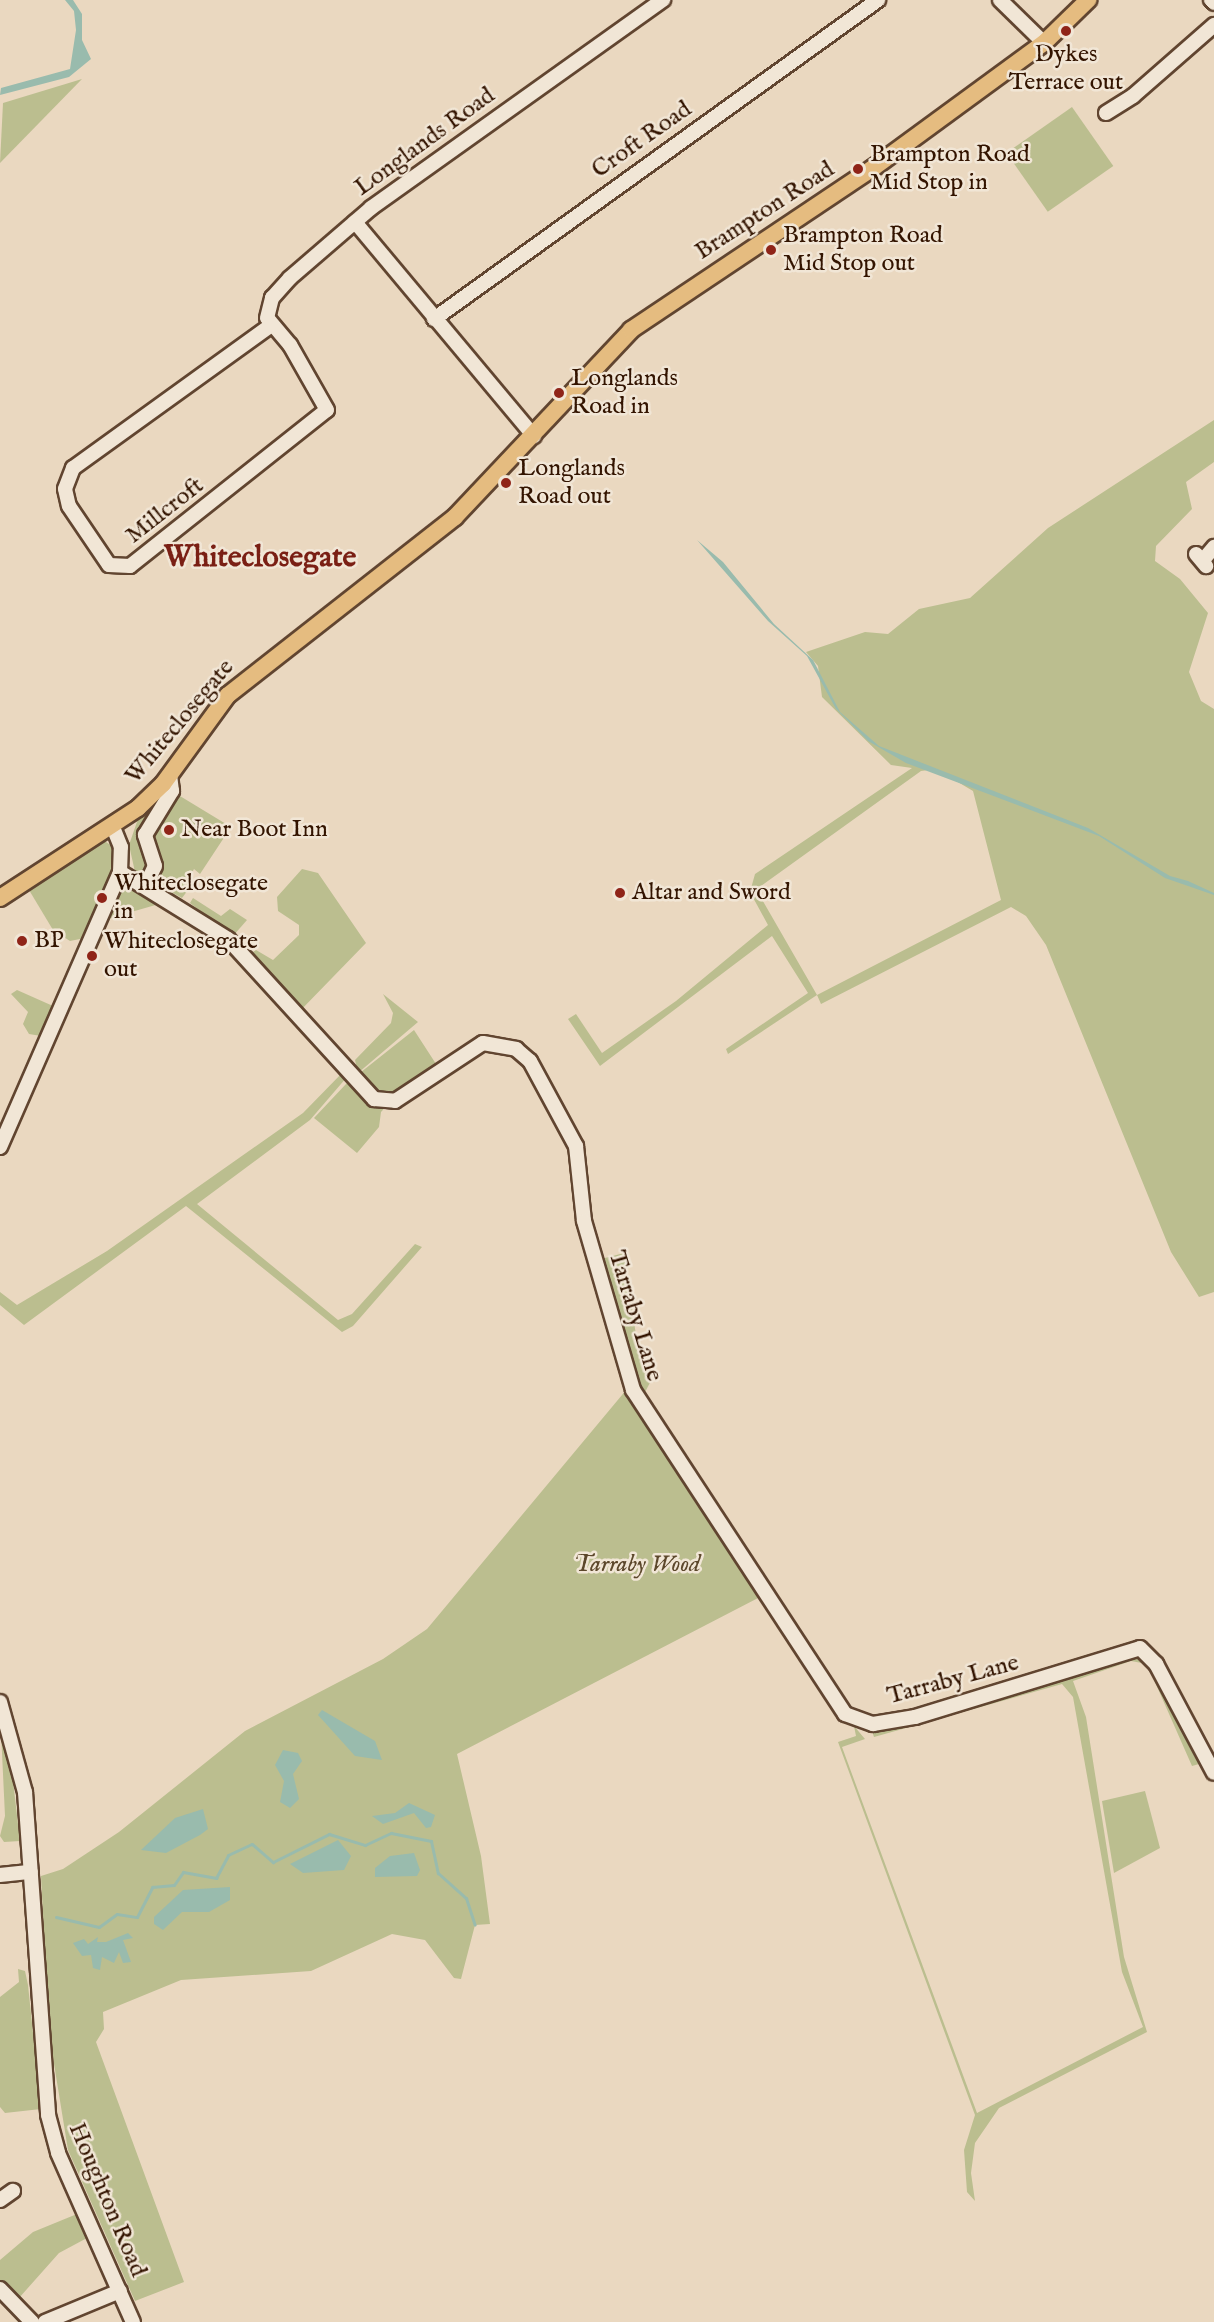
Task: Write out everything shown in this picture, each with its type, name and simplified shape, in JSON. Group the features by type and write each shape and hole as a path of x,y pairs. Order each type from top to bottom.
{"main road":[{"name":"Brampton Road","path":"488,484 631,330 841,191 1044,43 1088,0"},
{"name":"Whiteclosegate","path":"0,898 113,827 170,775 203,725 253,672 405,561 488,484"}],"street":[{"name":"Longlands Road","path":"534,436 355,222 663,0"},
{"name":"Croft Road","path":"434,319 878,0"},
{"path":"1000,0 1044,43"},
{"path":"1211,0 1214,3"},
{"path":"1106,113 1214,25"},
{"path":"270,326 267,312 277,291 355,222"},
{"name":"Millcroft","path":"270,326 290,345 326,399 325,413 130,566 109,565 69,506 65,489 73,468 270,326"},
{"path":"1202,559 1214,547"},
{"path":"146,885 155,866 145,835 171,791 170,775"},
{"path":"0,1147 120,872 121,847 113,827"},
{"name":"Tarraby Lane","path":"120,872 146,885 228,939 374,1099 395,1101 483,1043 516,1049 530,1060 576,1146 584,1221 633,1390 845,1714 873,1724 915,1717 1140,1648 1156,1664 1214,1773"},
{"name":"Houghton Road","path":"0,1702 19,1760 31,1872 48,2115 58,2152 133,2322"},
{"path":"0,1875 31,1872"},
{"path":"0,2200 13,2191"},
{"path":"0,2289 32,2322"},
{"path":"45,2322 120,2291"}],"green space":[{"path":"82,79 0,163 3,103"},
{"path":"1072,107 1113,166 1048,212 1006,153"},
{"path":"1214,420 1214,462 1186,482 1192,509 1156,546 1155,561 1180,579 1208,613 1189,672 1201,701 1214,709 1214,1292 1199,1297 1171,1252 1046,945 1026,916 1011,907 821,1004 817,995 728,1054 726,1049 808,993 772,936 600,1066 568,1019 576,1014 602,1053 676,1001 768,925 750,892 755,874 912,768 891,765 822,697 818,666 806,652 865,632 888,634 919,609 970,598 1048,528","holes":["936,769 973,791 1001,900 817,995 760,896 761,886 921,771"]},
{"path":"175,793 231,827 200,874 194,869 189,878 194,882 182,898 135,872 129,845 139,816 159,797"},
{"path":"103,840 115,848 115,870 85,938 70,941 53,930 29,890"},
{"path":"302,869 318,873 366,943 298,1013 250,954 256,950 273,960 299,935 299,925 278,911 277,897"},
{"path":"123,882 197,926 159,904 107,919"},
{"path":"193,898 221,916 230,909 247,920 233,936 190,903"},
{"path":"17,990 53,1006 41,1036 29,1034 23,1024 28,1012 11,994"},
{"path":"383,994 418,1022 358,1073 355,1060 391,1023 393,1013"},
{"path":"414,1030 438,1067 391,1101 381,1112 379,1127 357,1153 314,1118 346,1084"},
{"path":"344,1071 347,1077 310,1120 197,1204 338,1320 352,1314 415,1244 422,1247 353,1326 342,1332 186,1206 24,1325 0,1305 0,1292 17,1305 107,1251 303,1113"},
{"path":"624,1253 637,1342 654,1375 643,1396 629,1371 601,1259"},
{"name":"Tarraby Wood","path":"627,1389 760,1597 457,1754 481,1856 490,1924 475,1925 461,1979 454,1978 425,1940 392,1934 311,1971 181,1980 103,2012 104,2029 96,2042 184,2282 135,2301 68,2150 49,2033 41,1876 63,1869 119,1832 245,1731 383,1659 427,1629"},
{"path":"1139,1653 1150,1659 1199,1764 1192,1766 1147,1664 1131,1661 1073,1681 1086,1717 1124,1957 1147,2032 999,2108 975,2143 971,2173 975,2201 967,2192 964,2150 975,2115 838,1742 856,1736 854,1726 865,1739 842,1747 977,2113 1143,2027 1122,1972 1073,1697 1062,1684 874,1737 872,1731 1015,1694"},
{"path":"0,1711 8,1738 20,1841 4,1842 0,1836 5,1816"},
{"path":"1145,1791 1160,1848 1114,1873 1102,1801"},
{"path":"18,1969 25,1971 28,1985 41,2109 5,2113 0,2107 0,1997 19,1982"},
{"path":"77,2214 87,2238 59,2253 19,2298 0,2280 0,2260 33,2232"}],"shaded area":[{"path":"65,0 73,0 82,14 82,40 91,59 69,77 0,95 1,88 70,69 76,30 74,11"},
{"path":"697,540 723,562 774,624 813,660 840,712 879,746 1088,828 1170,876 1188,881 1214,895 1165,878 1099,836 906,763 868,741 836,709 807,656 768,621"},
{"path":"322,1710 375,1741 382,1760 355,1756 318,1715"},
{"path":"283,1750 298,1753 302,1761 293,1774 299,1799 290,1808 280,1802 284,1781 275,1765"},
{"path":"409,1803 435,1815 431,1827 426,1828 414,1813 383,1824 372,1816 395,1813"},
{"path":"203,1809 208,1829 200,1835 166,1853 141,1850 175,1818"},
{"path":"338,1840 351,1856 344,1870 303,1873 290,1864"},
{"path":"414,1853 420,1870 417,1876 375,1877 375,1868 390,1856"},
{"path":"230,1887 230,1900 209,1912 182,1912 163,1930 154,1924 154,1917 183,1890"},
{"path":"128,1933 133,1938 123,1940 131,1962 123,1963 119,1952 114,1963 102,1957 100,1970 93,1968 91,1955 82,1956 73,1943 84,1939 88,1944 98,1937 97,1942 106,1942"}],"waterway":[{"path":"56,1917 99,1927 117,1914 137,1917 152,1887 174,1885 183,1872 216,1878 228,1855 252,1844 273,1862 329,1834 365,1845 391,1833 431,1841 438,1873 466,1898 475,1925"}],"place":[{"name":"Dykes Terrace out","path":"1066,31"},
{"name":"Brampton Road Mid Stop in","path":"858,169"},
{"name":"Brampton Road Mid Stop out","path":"771,250"},
{"name":"Longlands Road in","path":"559,393"},
{"name":"Longlands Road out","path":"506,483"},
{"name":"Near Boot Inn","path":"169,830"},
{"name":"Altar and Sword","path":"620,893"},
{"name":"Whiteclosegate in","path":"102,898"},
{"name":"BP","path":"22,941"},
{"name":"Whiteclosegate out","path":"92,956"}],"district":[{"name":"Whiteclosegate","path":"260,558"}]}
